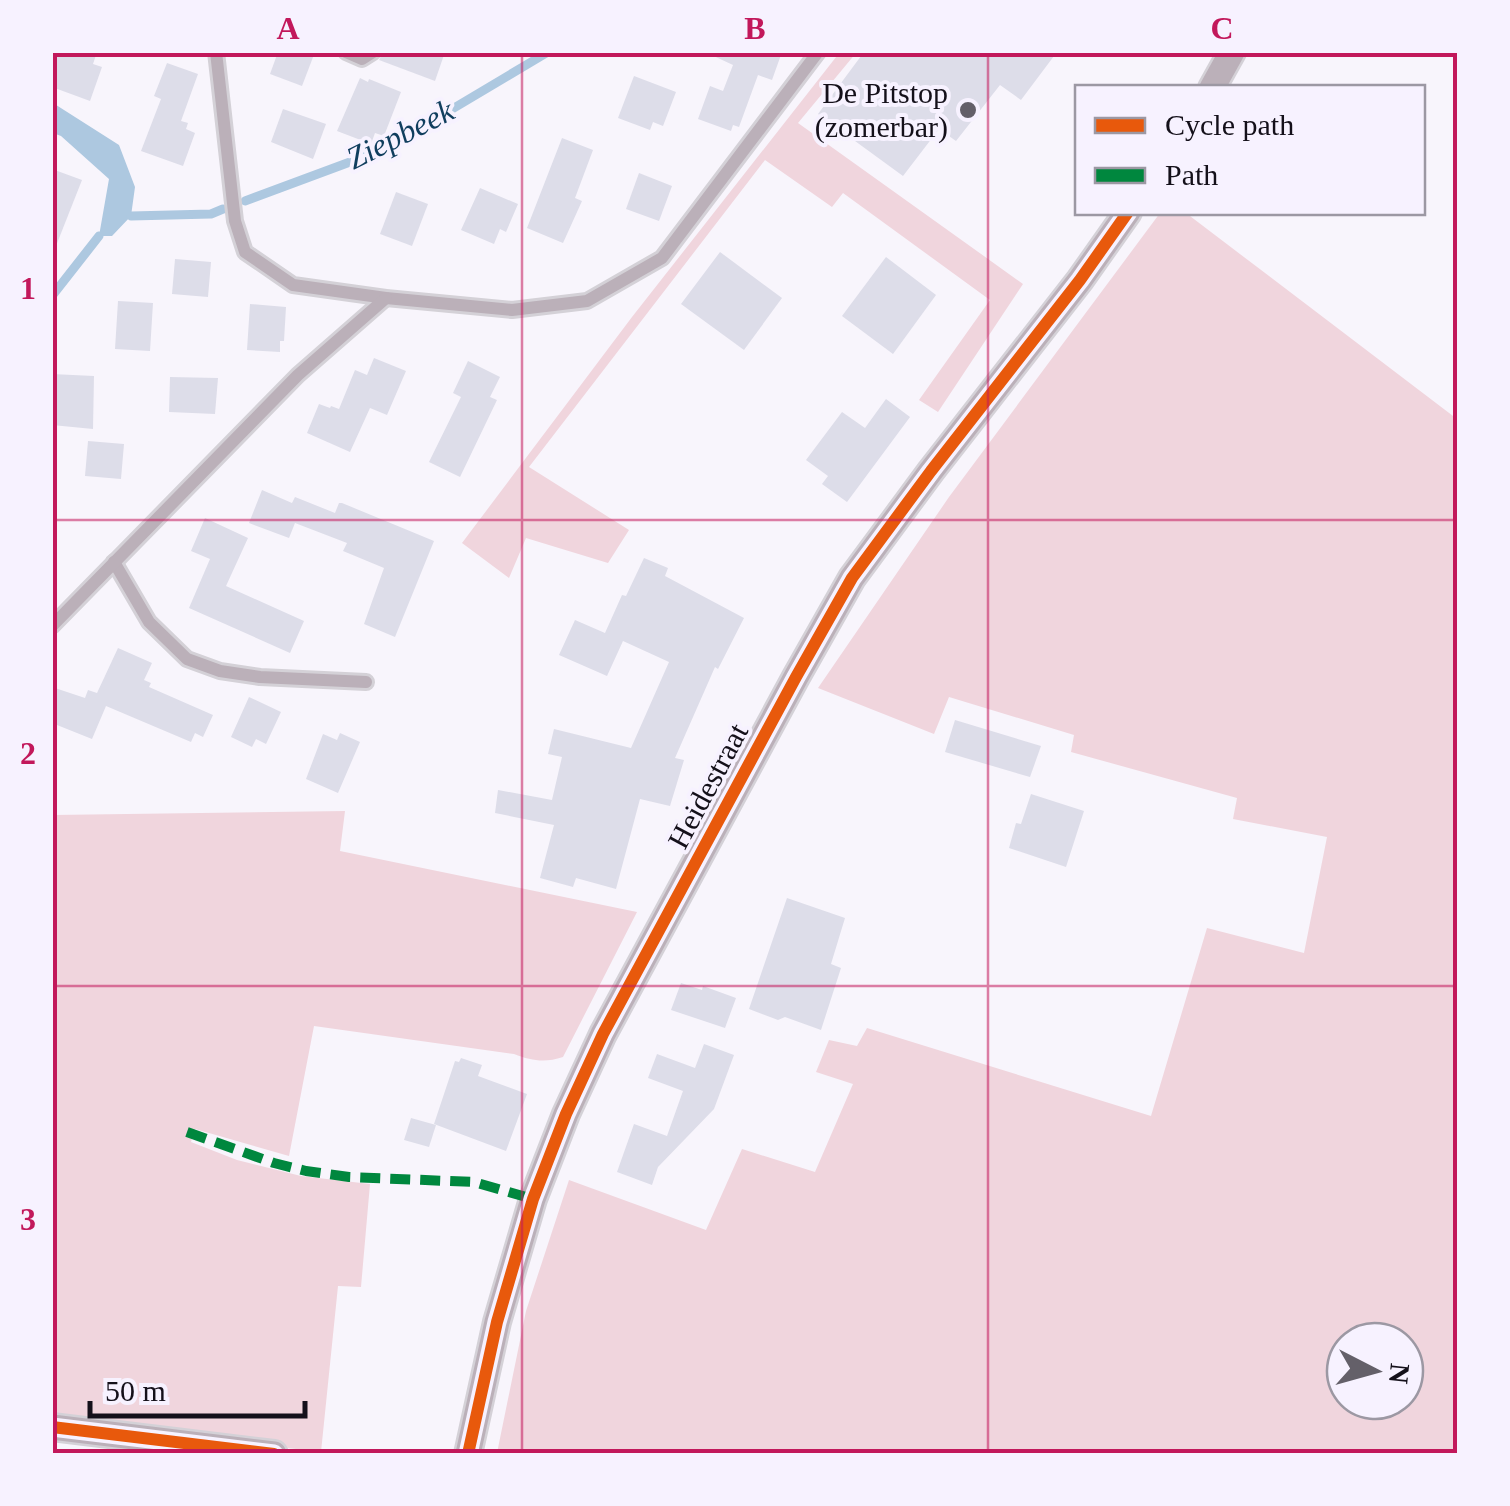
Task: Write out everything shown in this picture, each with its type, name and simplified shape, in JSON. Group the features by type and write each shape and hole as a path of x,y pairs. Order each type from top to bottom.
{"street":[{"path":"1214,85 1232,52"},
{"name":"Heidestraat","path":"468,1454 497,1322 533,1199 566,1114 612,1017 852,578 1126,215"},
{"path":"52,1427 274,1454"}],"lane":[{"path":"216,52 235,221 245,252 292,285 512,310 587,302 662,258 818,52"},
{"path":"346,52 362,59 373,52"},
{"path":"52,626 298,375 386,298"},
{"path":"114,562 149,622 186,658 220,671 366,682"}],"shaded area":[{"path":"840,52 856,53 798,123 1023,284 938,412 919,400 990,300 843,193 832,207 765,160 529,467 629,530 608,563 526,538 509,578 462,543 632,317"},
{"path":"1159,215 1189,215 1457,419 1457,1453 497,1453 526,1311 569,1180 706,1230 742,1149 815,1172 853,1084 816,1072 829,1040 857,1046 867,1028 1151,1116 1207,928 1304,953 1327,837 1233,819 1237,798 1071,752 1074,735 949,697 934,734 818,688 949,497"},
{"path":"345,811 340,851 637,912 563,1057 538,1060 314,1026 289,1156 195,1129 191,1142 237,1160 301,1176 370,1184 361,1287 338,1286 321,1452 53,1420 53,815"}],"water":[{"path":"53,103 119,145 135,187 131,216 112,236 99,236 109,179 53,133"}],"building":[{"path":"59,52 97,52 93,64 102,67 90,101 52,87 52,71"},
{"path":"278,52 315,52 302,86 270,74"},
{"path":"383,52 445,52 435,81 379,60"},
{"path":"705,52 782,52 772,80 758,75 739,127 733,125 731,131 698,119 710,86 723,91 733,65"},
{"path":"864,52 1057,52 1021,100 1000,85 956,141 939,129 903,176 818,114"},
{"path":"167,63 198,74 181,121 188,123 186,129 195,133 183,166 141,151 161,99 154,96"},
{"path":"634,76 676,92 663,126 653,122 650,130 618,118"},
{"path":"360,78 401,92 384,136 375,133 371,144 337,131"},
{"path":"283,109 326,124 313,159 271,142"},
{"path":"562,138 593,150 575,198 582,201 563,243 527,228"},
{"path":"52,169 82,180 54,251 52,250"},
{"path":"639,173 672,186 659,221 626,209"},
{"path":"480,188 518,204 506,232 500,229 494,244 461,230"},
{"path":"396,192 428,204 412,246 380,234"},
{"path":"720,252 782,298 744,350 681,304"},
{"path":"886,257 936,295 893,354 842,316"},
{"path":"175,259 211,262 208,297 172,294"},
{"path":"118,301 153,303 150,351 115,349"},
{"path":"250,304 286,307 280,352 247,350"},
{"path":"374,358 406,371 387,415 370,408 350,452 307,433 319,404 339,409 355,370 367,375"},
{"path":"468,361 500,377 490,397 497,400 460,477 429,462 461,397 453,393"},
{"path":"52,374 94,376 93,429 52,425"},
{"path":"170,377 218,378 215,414 169,412"},
{"path":"886,399 910,417 847,502 822,484 828,476 806,460 842,412 865,428"},
{"path":"88,441 124,444 121,479 85,476"},
{"path":"262,490 292,503 295,497 335,513 342,503 434,541 395,637 364,624 384,568 343,551 347,543 295,523 289,538 249,523"},
{"path":"205,518 248,538 226,586 304,621 290,653 189,608 210,559 191,551"},
{"path":"644,558 668,568 665,576 744,618 718,669 715,667 675,758 684,760 670,806 640,799 616,889 576,878 573,887 540,878 554,825 495,813 498,790 552,800 562,757 548,754 554,729 631,748 669,662 623,641 607,676 559,655 575,620 605,633"},
{"path":"118,648 152,663 144,680 151,683 149,687 213,715 203,737 195,733 191,742 106,706 92,739 52,723 52,687 85,698 88,690 97,693"},
{"path":"249,697 281,712 266,744 256,739 252,747 231,737"},
{"path":"955,720 1041,746 1030,777 945,752"},
{"path":"340,733 360,742 338,793 306,779 323,734 337,740"},
{"path":"1031,794 1084,811 1066,867 1009,848"},
{"path":"787,898 845,918 831,964 841,968 821,1030 749,1009"},
{"path":"681,983 736,998 725,1028 671,1010"},
{"path":"704,1044 734,1055 714,1109 658,1167 652,1185 617,1172 634,1124 667,1136 683,1091 648,1078 657,1054 695,1068"},
{"path":"461,1058 482,1065 478,1076 527,1094 506,1151 434,1124 455,1061"},
{"path":"411,1118 436,1125 429,1147 404,1140"}],"waterway":[{"name":"Ziepbeek","path":"245,201 385,149 548,52"},
{"name":"Ziepbeek","path":"131,216 211,214 223,209"},
{"name":"Ziepbeek","path":"52,296 99,236"}],"marked path":[{"path":"187,1132 306,1171 349,1177 474,1182 533,1199"}],"cycle path":[{"path":"468,1454 497,1322 533,1199 603,1034 852,578 1126,215"},
{"path":"52,1427 274,1454"}],"place":[{"name":"De Pitstop (zomerbar)","path":"968,110"}]}
